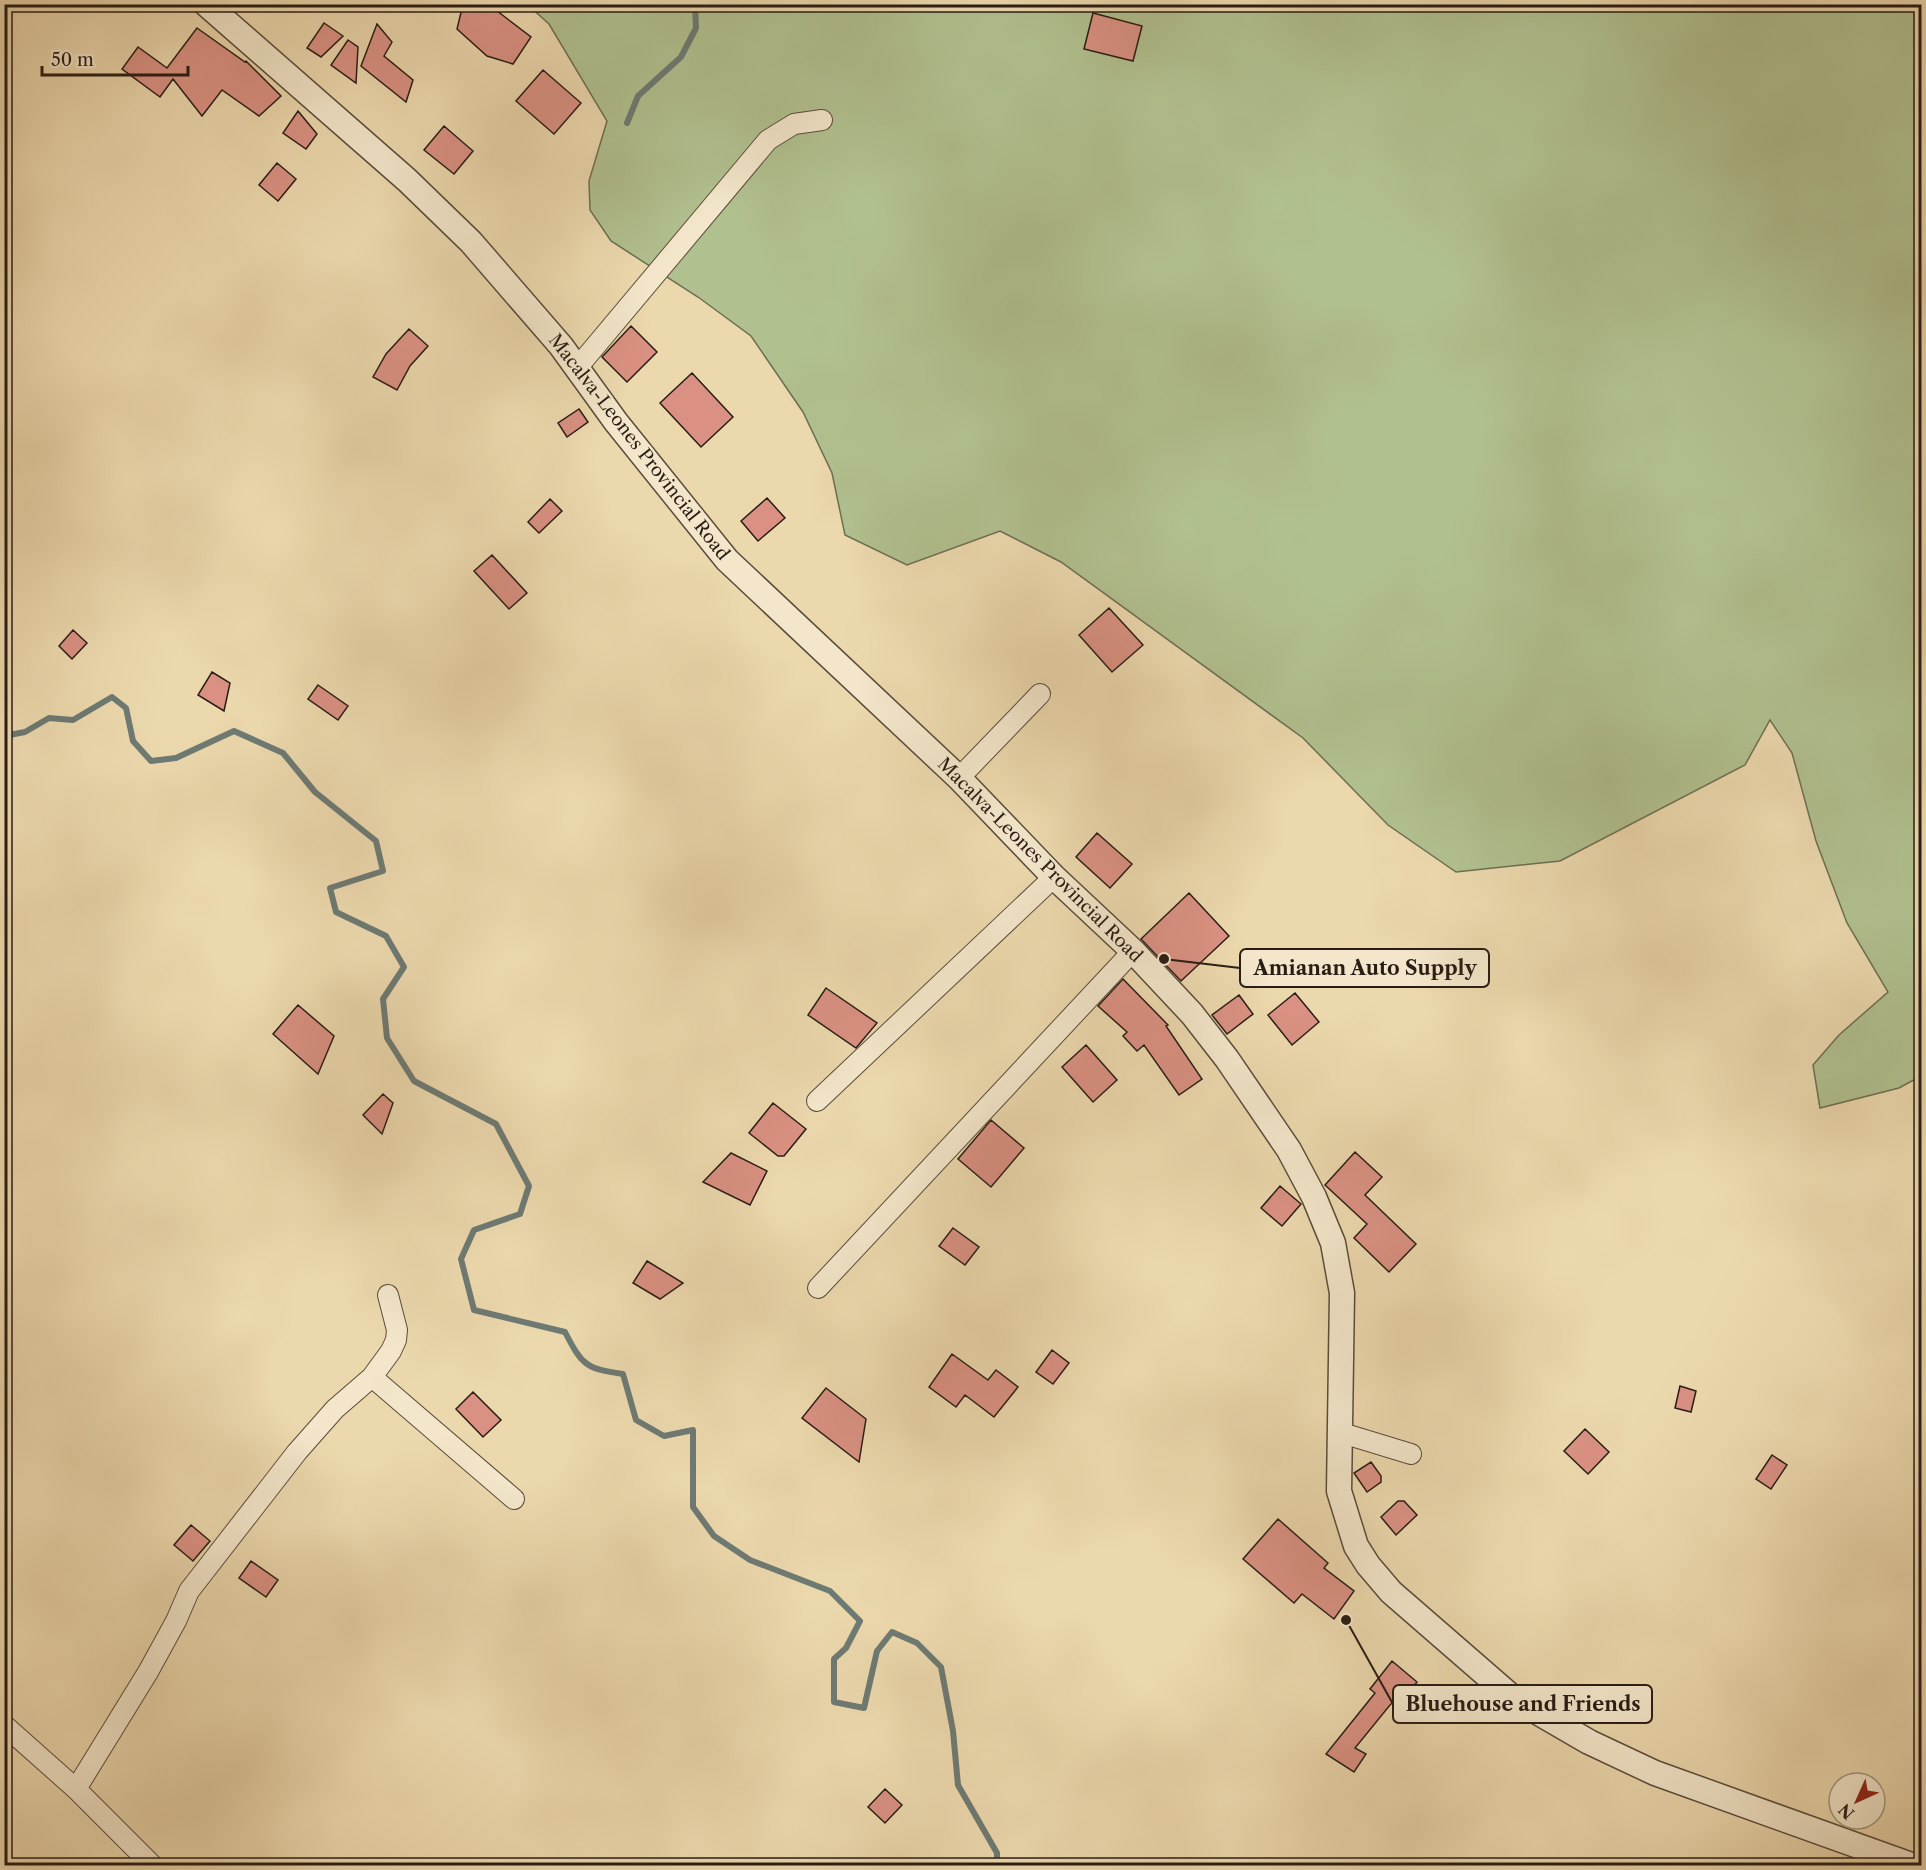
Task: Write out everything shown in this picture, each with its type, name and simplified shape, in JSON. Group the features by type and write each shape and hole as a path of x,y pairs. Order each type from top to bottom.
{"street":[{"name":"Macalva-Leones Provincial Road","path":"206,4 407,180 471,242 577,368 616,423 727,560 960,778 1054,877 1133,951 1192,1014 1258,1102 1288,1150 1324,1218 1341,1278 1342,1433 1339,1491 1348,1528 1368,1565 1391,1592 1513,1698 1581,1738 1655,1773 1914,1866"},
{"path":"577,368 768,140 794,124 822,120"},
{"path":"960,778 1040,694"},
{"path":"817,1101 1054,877"},
{"path":"818,1288 1133,951"},
{"path":"76,1789 148,1671 194,1583 297,1452 335,1409 372,1377 396,1340 397,1330 388,1295"},
{"path":"372,1377 514,1499"},
{"path":"1342,1433 1411,1454"},
{"path":"4,1725 76,1789 153,1866"}],"green space":[{"path":"528,5 1921,5 1921,1076 1899,1088 1820,1108 1813,1065 1839,1035 1888,992 1847,923 1816,841 1792,753 1770,720 1745,765 1560,861 1456,872 1388,825 1303,738 1061,562 1000,531 907,565 845,535 832,473 803,412 751,336 698,297 611,241 590,210 589,181 607,121 549,24"}],"building":[{"path":"463,4 488,4 531,37 513,64 487,56 457,29"},
{"path":"1093,13 1142,26 1133,61 1084,49"},
{"path":"324,23 343,36 321,57 307,48"},
{"path":"377,24 392,42 384,56 413,80 406,102 361,66"},
{"path":"197,28 246,61 281,96 259,116 222,90 202,116 173,79 160,97 122,69 138,47 167,68"},
{"path":"348,40 358,47 356,83 331,65"},
{"path":"543,70 581,103 554,134 516,101"},
{"path":"298,111 317,134 306,149 283,133"},
{"path":"444,126 473,151 454,174 424,150"},
{"path":"277,163 296,179 278,201 259,185"},
{"path":"631,326 657,352 627,382 602,357"},
{"path":"409,329 428,346 410,366 397,390 373,377 386,354"},
{"path":"692,373 733,417 701,447 660,403"},
{"path":"579,409 588,422 567,437 558,423"},
{"path":"767,498 785,518 758,541 741,521"},
{"path":"550,499 562,511 539,533 528,522"},
{"path":"492,555 527,593 509,609 474,571"},
{"path":"1109,608 1143,645 1112,672 1079,635"},
{"path":"73,630 87,643 72,659 59,646"},
{"path":"212,672 230,683 224,711 198,695"},
{"path":"318,685 348,706 338,720 308,699"},
{"path":"1097,833 1132,864 1110,888 1076,857"},
{"path":"1189,893 1229,936 1181,981 1141,939"},
{"path":"1123,979 1168,1025 1166,1026 1202,1079 1179,1095 1144,1045 1137,1051 1123,1036 1127,1032 1098,1006"},
{"path":"826,988 877,1023 856,1048 808,1015"},
{"path":"1295,993 1319,1022 1292,1045 1268,1015"},
{"path":"1239,995 1253,1014 1227,1034 1212,1015"},
{"path":"298,1005 334,1036 318,1074 273,1034"},
{"path":"1086,1045 1117,1080 1093,1102 1062,1067"},
{"path":"383,1094 393,1103 382,1134 363,1115"},
{"path":"773,1103 806,1129 784,1156 778,1156 749,1133"},
{"path":"991,1120 1024,1148 991,1187 958,1159"},
{"path":"1355,1152 1382,1177 1365,1195 1416,1244 1389,1272 1354,1238 1367,1224 1325,1185"},
{"path":"731,1153 767,1171 750,1205 703,1182"},
{"path":"1280,1186 1301,1204 1282,1226 1261,1208"},
{"path":"953,1228 979,1247 965,1265 939,1246"},
{"path":"647,1261 683,1283 660,1299 633,1283"},
{"path":"1052,1350 1069,1363 1053,1384 1036,1372"},
{"path":"952,1354 988,1380 996,1370 1018,1387 994,1417 965,1395 956,1407 929,1387"},
{"path":"1680,1386 1696,1391 1691,1412 1675,1408"},
{"path":"826,1388 866,1419 859,1462 802,1418"},
{"path":"473,1392 501,1420 483,1437 456,1409"},
{"path":"1585,1429 1609,1452 1588,1474 1564,1451"},
{"path":"1772,1455 1787,1465 1771,1489 1756,1479"},
{"path":"1371,1462 1381,1476 1381,1482 1367,1492 1354,1473"},
{"path":"1398,1501 1404,1501 1417,1515 1396,1535 1381,1517"},
{"path":"1278,1519 1328,1563 1324,1568 1354,1591 1334,1619 1302,1594 1294,1603 1243,1559"},
{"path":"191,1525 210,1541 193,1561 174,1545"},
{"path":"251,1561 278,1580 266,1597 239,1578"},
{"path":"1392,1661 1417,1682 1402,1700 1399,1697 1390,1705 1355,1748 1366,1754 1354,1772 1326,1754 1375,1693 1370,1689"},
{"path":"885,1789 902,1805 885,1823 868,1807"}],"waterway":[{"path":"627,123 638,96 681,57 696,28 695,4"},
{"path":"4,736 25,732 49,718 73,720 112,697 126,708 133,741 151,761 176,758 234,731 283,753 315,792 376,841 383,871 330,888 336,912 386,936 404,967 383,999 387,1038 414,1081 496,1124 529,1186 520,1214 474,1230 461,1259 474,1310 565,1332 576,1352 587,1364 601,1370 623,1374 636,1420 664,1436 693,1430 693,1507 714,1536 750,1560 830,1591 860,1621 846,1648 834,1659 834,1702 864,1708 877,1651 892,1632 917,1643 941,1667 953,1731 958,1785 997,1853 997,1866"}],"place":[{"name":"Amianan Auto Supply","path":"1164,959"},
{"name":"Bluehouse and Friends","path":"1346,1620"}]}
